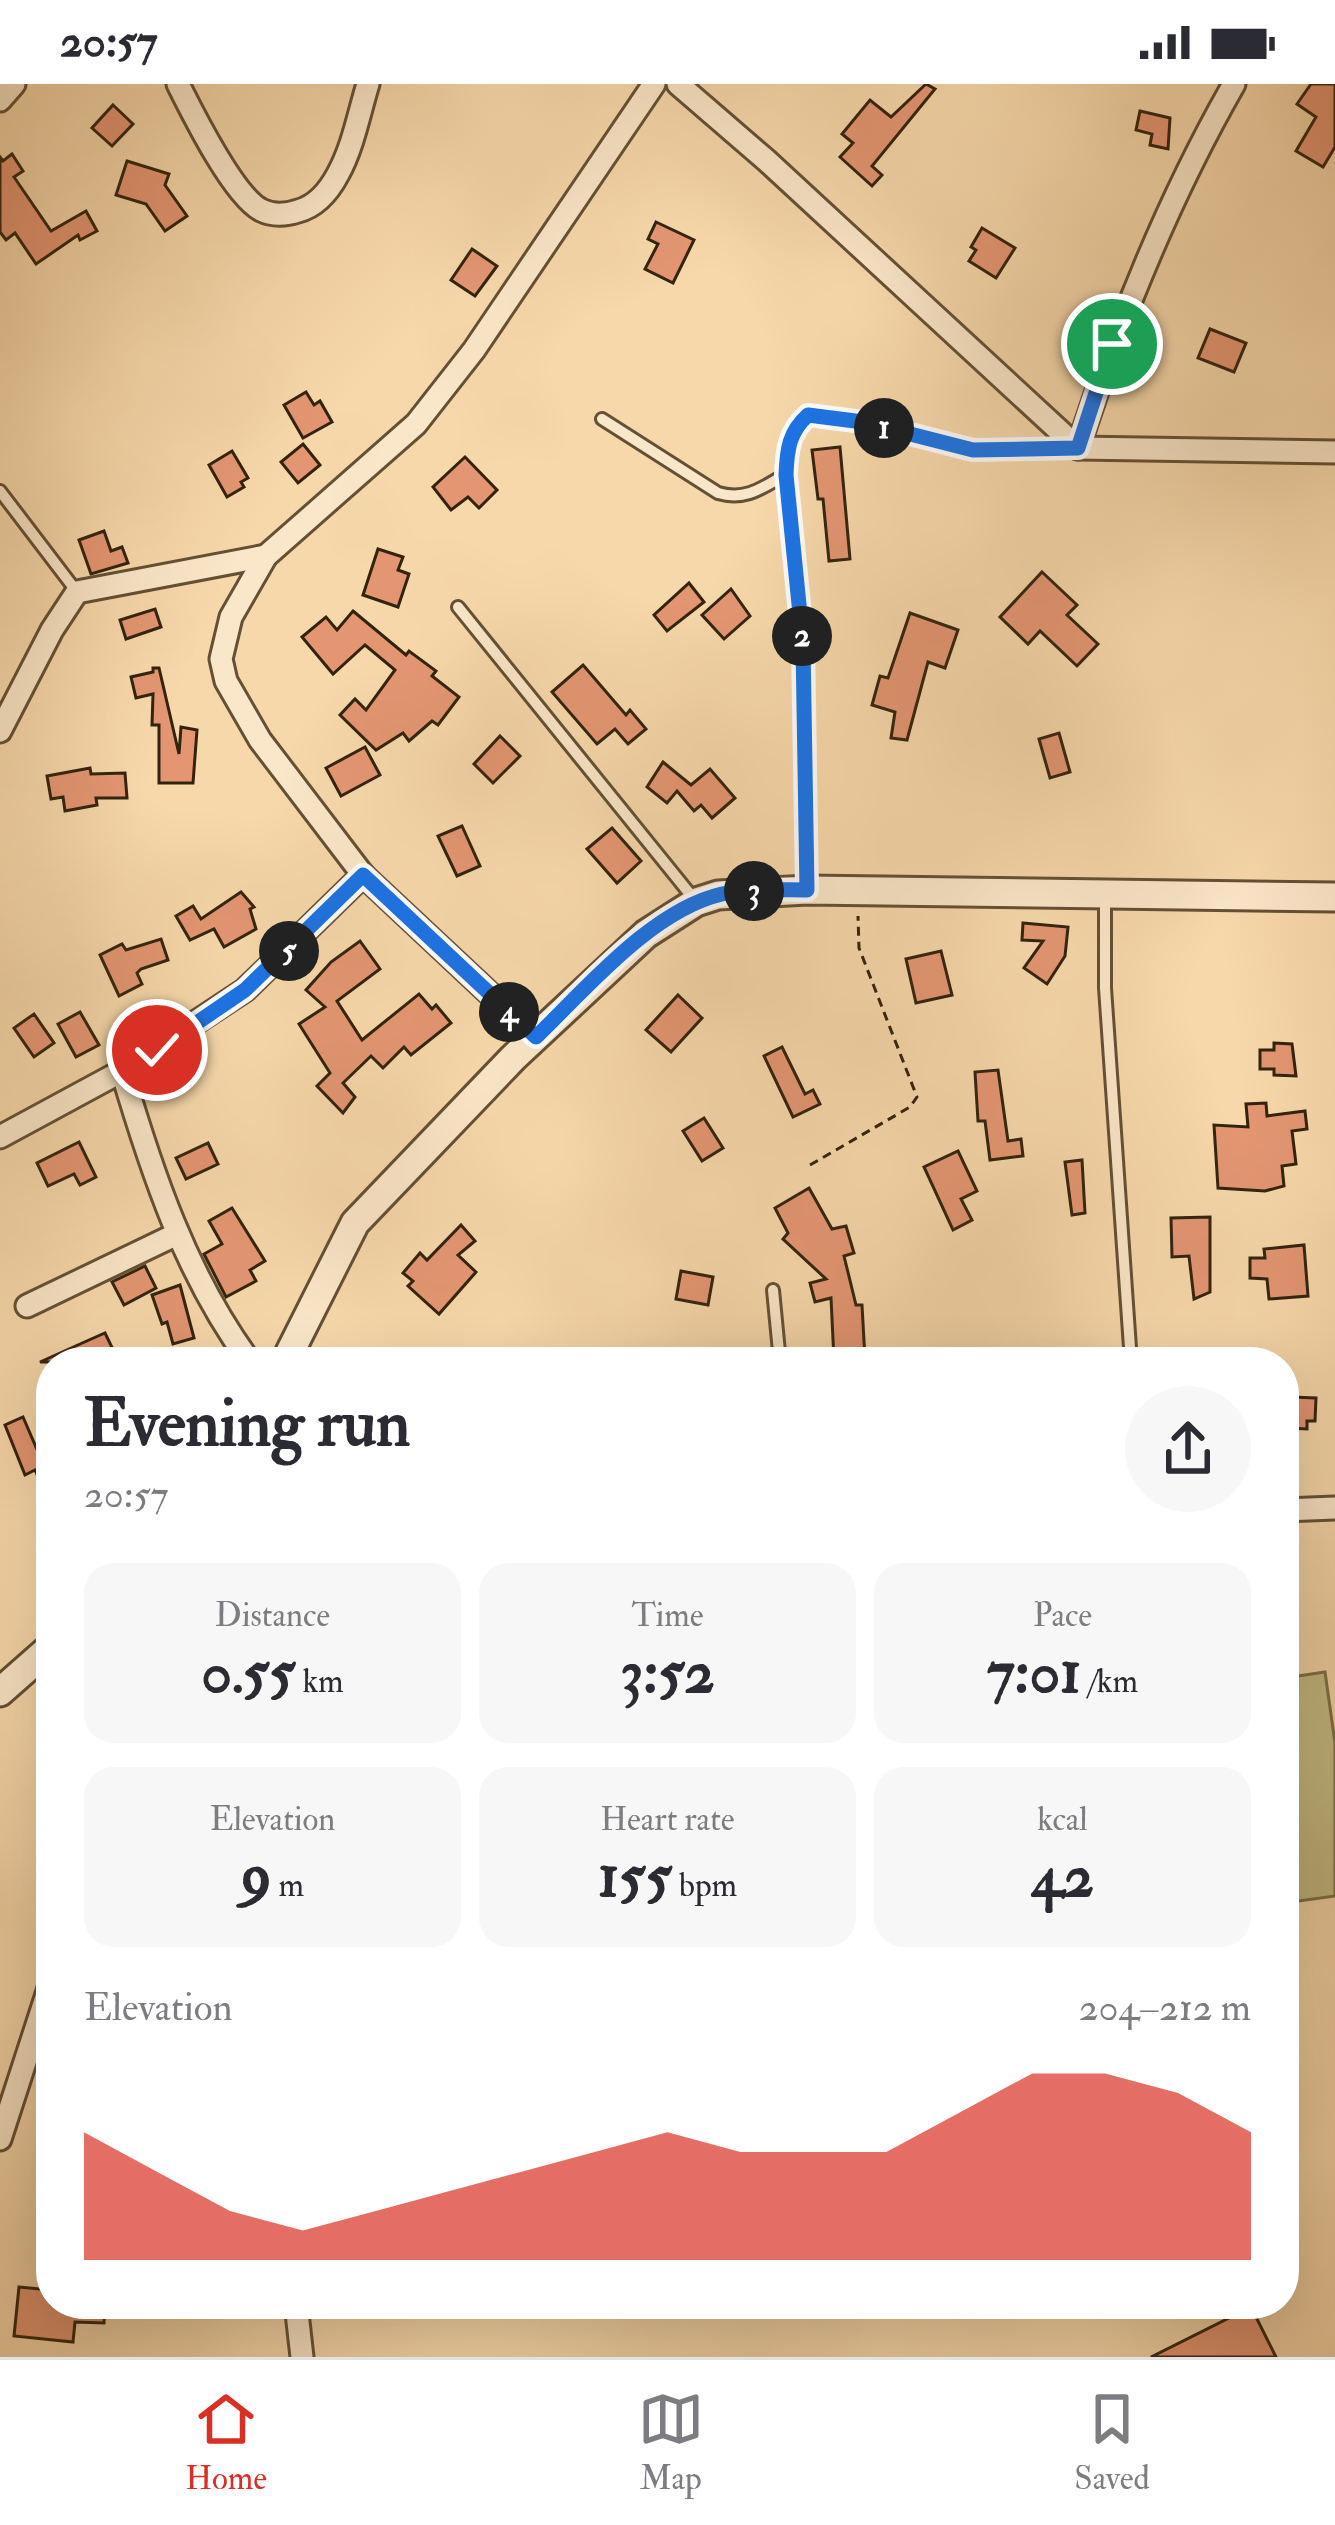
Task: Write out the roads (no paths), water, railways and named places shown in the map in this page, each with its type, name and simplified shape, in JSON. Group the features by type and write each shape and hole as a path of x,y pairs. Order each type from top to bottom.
{"street":[{"path":"0,100 14,84"},
{"path":"178,84 240,189 259,209 280,215 303,210 323,197 340,171 368,84"},
{"path":"536,1037 363,875 260,740 226,681 221,659 230,617 266,556 416,424 474,350 653,84"},
{"path":"678,84 1078,448 1335,452"},
{"path":"1078,448 1112,344 1151,248 1224,89"},
{"path":"0,731 77,592 266,556"},
{"path":"0,1137 122,1070 245,990 363,875"},
{"path":"293,1347 355,1223 536,1037 646,934 696,902 740,891 807,890 1335,898"},
{"path":"122,1070 177,1234 240,1347"},
{"path":"27,1306 177,1234"},
{"path":"1299,1509 1335,1508"},
{"path":"0,1692 36,1660"},
{"path":"0,2139 36,2028"},
{"path":"298,2319 302,2357"}],"lane":[{"path":"807,890 803,644 786,475 794,428 808,415 863,422 973,450 1078,448"},
{"path":"602,418 718,493 750,495 786,475"},
{"path":"0,491 77,592"},
{"path":"458,607 696,902"},
{"path":"1105,893 1105,988 1131,1347"},
{"path":"773,1290 779,1347"}]}
